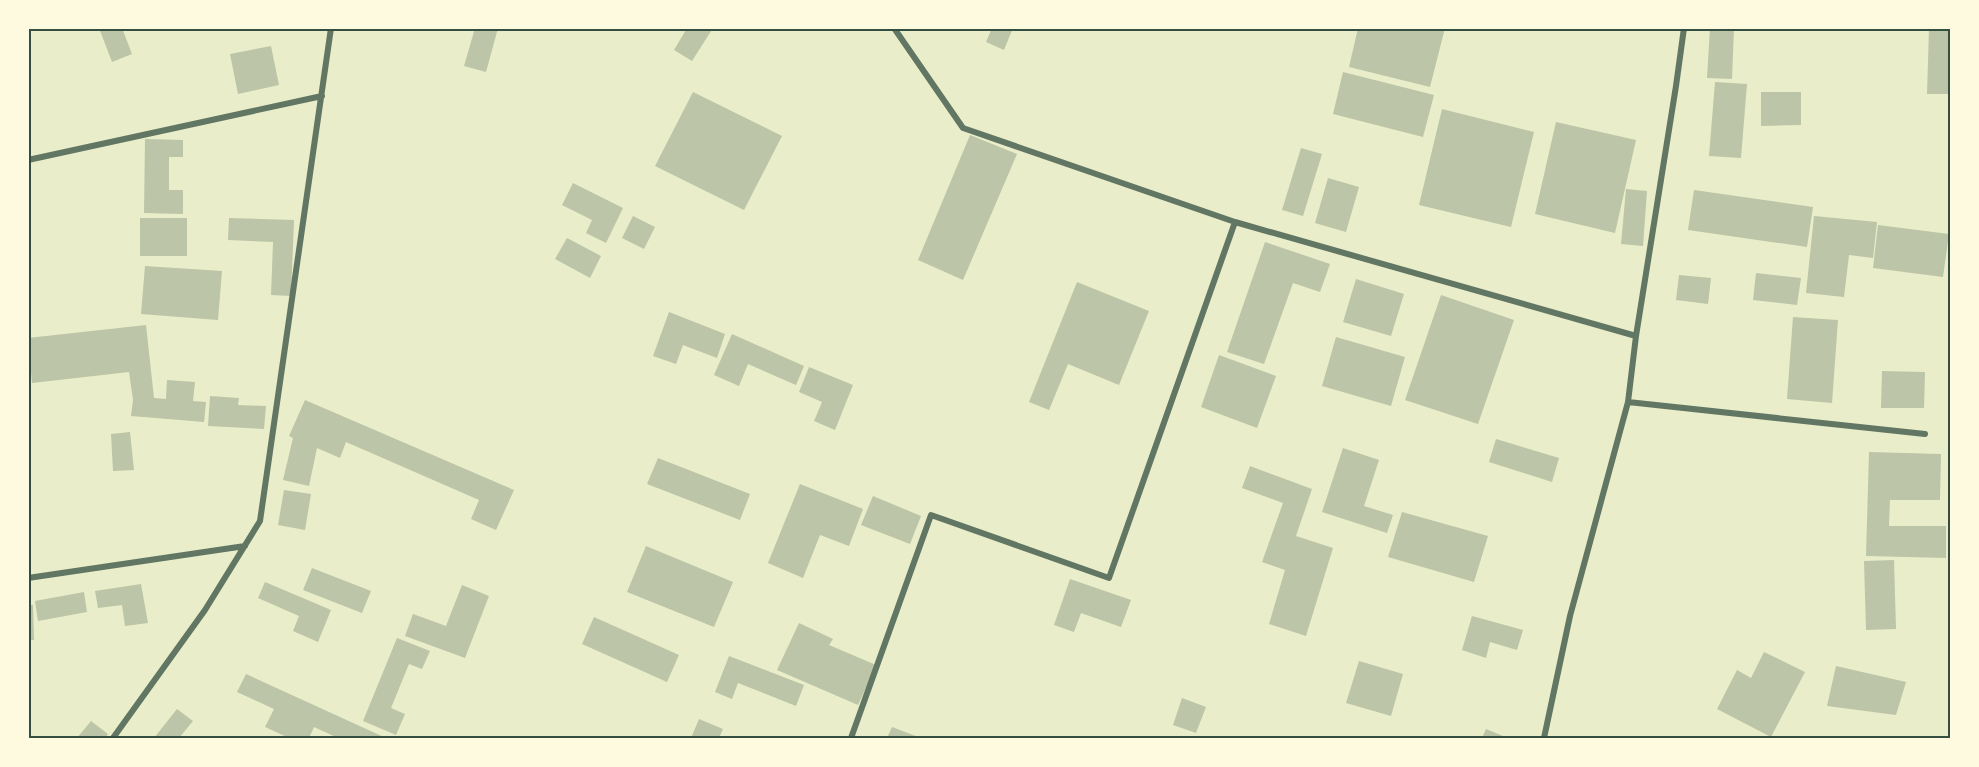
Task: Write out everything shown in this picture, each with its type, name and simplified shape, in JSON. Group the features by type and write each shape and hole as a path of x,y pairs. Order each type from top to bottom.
{"street":[{"path":"113,738 206,610 260,521 331,28"},
{"path":"894,28 963,128 1235,222 1636,336"},
{"path":"1544,738 1570,616 1628,402 1636,336 1684,28"},
{"path":"28,160 322,96"},
{"path":"851,738 931,515 1109,578 1235,222"},
{"path":"1628,402 1925,434"},
{"path":"28,578 245,546"}],"building":[{"path":"99,28 122,28 132,54 112,62"},
{"path":"475,28 498,28 486,72 464,66"},
{"path":"687,28 713,28 692,61 674,50"},
{"path":"992,28 1013,28 1004,50 986,42"},
{"path":"1358,28 1445,28 1430,87 1349,67"},
{"path":"1710,28 1734,28 1732,79 1707,78"},
{"path":"1929,28 1950,28 1950,94 1927,94"},
{"path":"271,46 279,85 238,94 230,54"},
{"path":"1343,72 1434,95 1423,137 1333,114"},
{"path":"1715,82 1747,84 1741,158 1709,156"},
{"path":"693,92 782,136 744,210 655,166"},
{"path":"1761,92 1801,92 1801,125 1761,126"},
{"path":"1442,109 1534,132 1511,227 1419,205"},
{"path":"1556,122 1636,140 1615,233 1535,214"},
{"path":"970,135 1017,154 963,280 918,260"},
{"path":"145,139 183,140 183,157 169,157 169,190 183,190 183,214 144,213"},
{"path":"1301,148 1322,154 1303,216 1282,210"},
{"path":"1328,178 1359,187 1346,232 1315,223"},
{"path":"573,183 623,208 606,243 586,233 592,220 562,205"},
{"path":"1626,189 1647,191 1643,246 1621,244"},
{"path":"1694,190 1813,207 1807,247 1688,230"},
{"path":"633,216 655,227 644,249 622,238"},
{"path":"1814,216 1877,222 1873,258 1849,255 1844,297 1806,293"},
{"path":"140,218 187,218 187,256 140,256"},
{"path":"229,218 294,220 291,296 271,295 273,242 228,240"},
{"path":"1878,225 1949,234 1943,277 1873,268"},
{"path":"567,238 601,256 590,278 555,259"},
{"path":"1265,242 1330,264 1320,292 1293,283 1264,364 1227,352"},
{"path":"145,266 222,271 218,320 141,314"},
{"path":"1756,273 1801,278 1797,305 1753,300"},
{"path":"1679,275 1711,278 1708,304 1676,300"},
{"path":"1356,279 1404,294 1391,336 1343,322"},
{"path":"1077,282 1149,311 1119,385 1068,364 1049,410 1029,402"},
{"path":"1441,295 1514,320 1478,424 1405,400"},
{"path":"669,312 725,334 717,358 683,345 676,364 653,356"},
{"path":"1793,317 1838,320 1832,403 1787,399"},
{"path":"146,325 154,398 166,399 167,380 195,382 193,401 206,402 204,422 131,416 133,400 129,372 32,383 28,338"},
{"path":"732,334 804,366 796,385 748,364 739,386 714,375"},
{"path":"1336,337 1405,357 1391,406 1322,386"},
{"path":"1219,355 1276,376 1257,428 1201,407"},
{"path":"809,367 853,385 835,430 814,421 822,402 799,392"},
{"path":"1882,371 1925,372 1924,408 1881,408"},
{"path":"210,396 239,398 238,405 266,406 264,429 208,426"},
{"path":"305,400 514,490 496,530 471,519 479,500 346,442 340,458 317,448 309,486 283,480 293,438 289,436"},
{"path":"130,432 134,470 113,471 111,434"},
{"path":"1496,439 1559,458 1552,482 1489,462"},
{"path":"1343,448 1379,460 1364,506 1393,515 1387,533 1322,512"},
{"path":"1869,452 1941,454 1940,500 1890,500 1889,526 1946,526 1946,558 1866,556"},
{"path":"658,458 750,494 740,520 647,484"},
{"path":"1250,466 1312,489 1296,536 1333,548 1306,636 1269,624 1285,570 1262,562 1283,503 1242,488"},
{"path":"800,484 863,509 849,546 820,535 803,578 768,563"},
{"path":"284,490 311,494 305,530 278,525"},
{"path":"873,496 921,516 910,544 861,525"},
{"path":"1402,512 1488,536 1474,582 1388,557"},
{"path":"646,546 733,582 714,627 627,592"},
{"path":"1894,560 1896,629 1866,630 1864,561"},
{"path":"312,568 371,591 362,613 303,590"},
{"path":"1070,579 1131,600 1121,627 1081,613 1074,632 1054,625"},
{"path":"265,582 331,610 318,642 293,631 299,616 258,598"},
{"path":"141,584 148,623 125,626 122,605 98,608 95,591"},
{"path":"462,585 489,596 465,658 405,636 413,614 446,626"},
{"path":"84,592 87,612 38,621 35,601"},
{"path":"28,605 33,605 34,640 28,640"},
{"path":"1472,616 1523,630 1517,650 1490,642 1486,658 1462,650"},
{"path":"594,617 679,655 667,682 582,644"},
{"path":"799,623 833,639 829,645 876,665 858,705 777,670"},
{"path":"397,638 430,651 422,669 409,664 391,708 405,714 396,735 363,721"},
{"path":"1764,652 1805,672 1771,737 1717,709 1737,670 1751,678"},
{"path":"729,656 804,685 796,706 738,683 732,699 715,692"},
{"path":"1359,661 1403,674 1391,716 1346,703"},
{"path":"1836,666 1906,682 1896,715 1827,706"},
{"path":"246,674 386,738 338,738 314,727 309,738 289,738 265,727 274,709 237,692"},
{"path":"1182,698 1206,707 1196,733 1173,725"},
{"path":"177,709 193,721 179,738 154,738"},
{"path":"699,719 723,729 719,738 691,738"},
{"path":"91,721 108,734 105,738 77,738"},
{"path":"892,727 921,738 887,738"},
{"path":"1486,729 1508,738 1482,738"}]}
